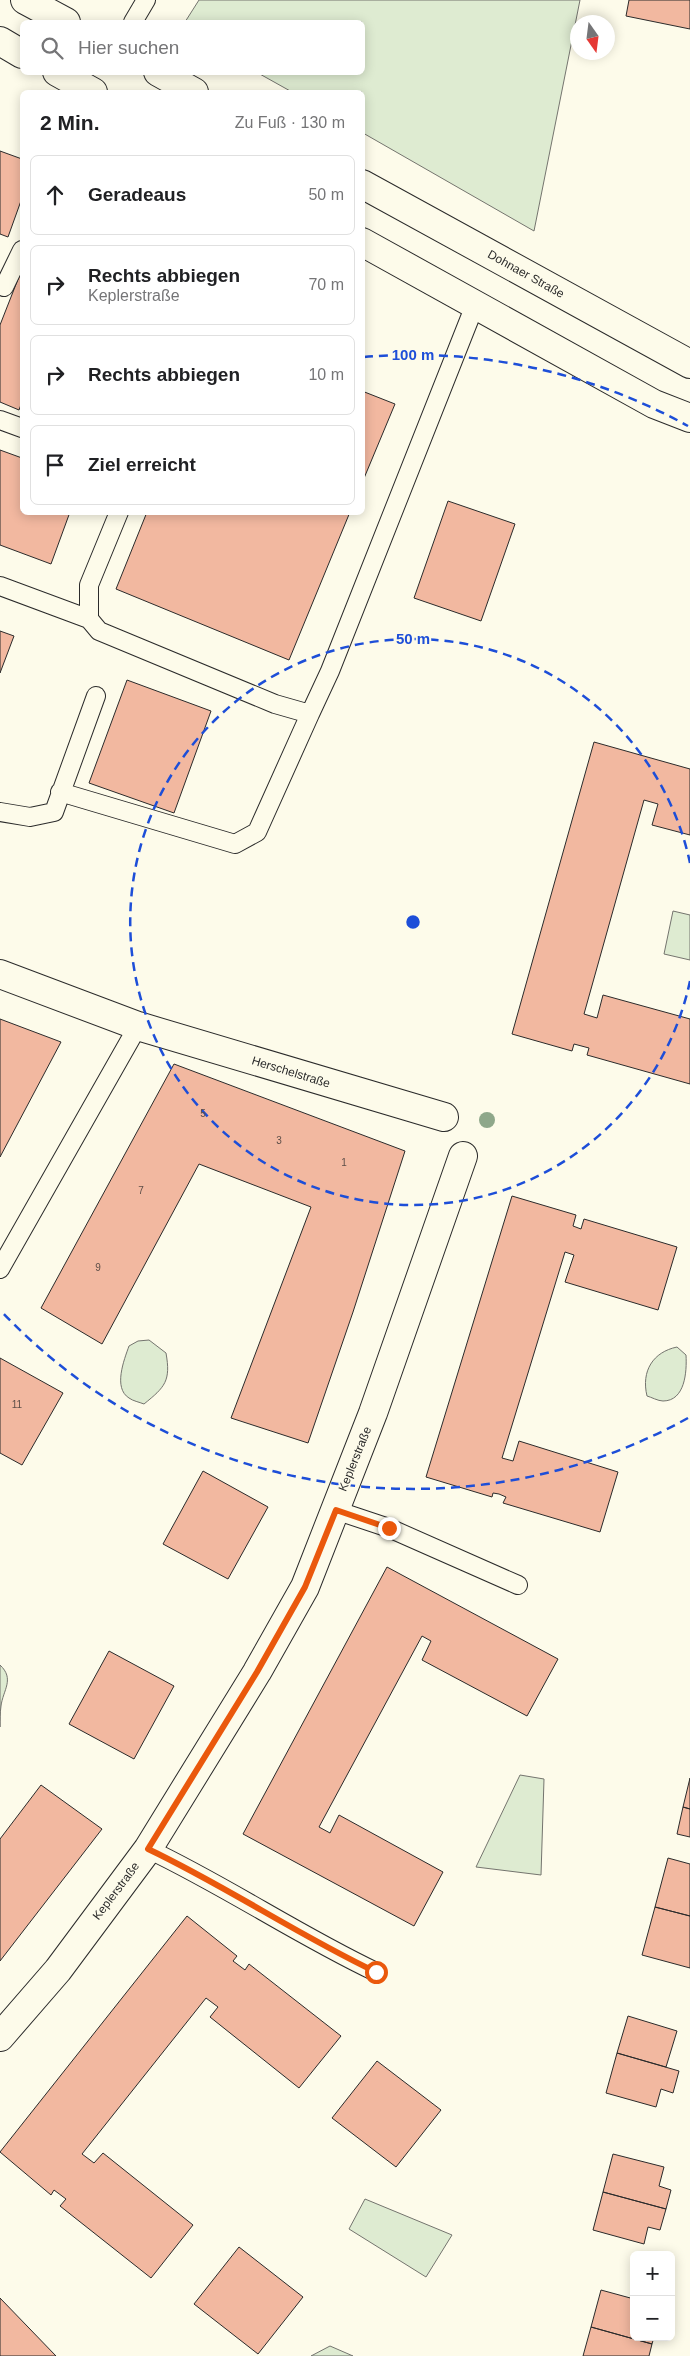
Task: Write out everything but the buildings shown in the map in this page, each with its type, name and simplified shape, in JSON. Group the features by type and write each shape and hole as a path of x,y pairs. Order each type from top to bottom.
{"street":[{"path":"25,0 62,20"},
{"path":"0,41 20,53"},
{"path":"62,75 89,90"},
{"path":"163,75 190,90"},
{"name":"Dohnaer Straße","path":"365,186 690,364"},
{"path":"365,244 654,404 690,418"},
{"name":"Herschelstraße","path":"0,974 138,1026 444,1117"},
{"name":"Keplerstraße","path":"0,2037 58,1970 148,1849 257,1672 305,1587 380,1396 463,1156"}],"lane":[{"path":"134,20 146,0"},
{"path":"4,287 20,254"},
{"path":"60,792 235,844 257,832 330,671 475,304"},
{"path":"0,420 20,427"},
{"path":"89,619 89,585 118,515"},
{"path":"0,586 89,619 99,631 276,704 310,714"},
{"path":"0,812 30,817 54,812 96,696"},
{"path":"0,1269 138,1026"},
{"path":"336,1510 389,1528 518,1585"},
{"path":"148,1849 193,1870 327,1949 376,1972"}],"green space":[{"path":"199,0 580,0 577,15 570,15 570,50 534,231 365,134 365,90 288,90 262,75 365,75 365,20 186,20"},
{"path":"673,911 690,915 690,960 664,954"},
{"path":"149,1340 166,1353 168,1370 162,1388 144,1404 131,1399 124,1393 121,1374 129,1346 138,1341"},
{"path":"677,1347 686,1355 685,1377 680,1391 670,1400 663,1401 647,1396 646,1378 651,1364 661,1353"},
{"path":"0,1665 7,1675 7,1685 0,1714"},
{"path":"520,1775 544,1779 541,1875 476,1867"},
{"path":"365,2199 452,2235 426,2277 349,2229"},
{"path":"330,2346 353,2356 311,2356"}],"route":[{"path":"376,1972 327,1949 193,1870 148,1849 257,1672 305,1587 336,1510 389,1528"}]}
